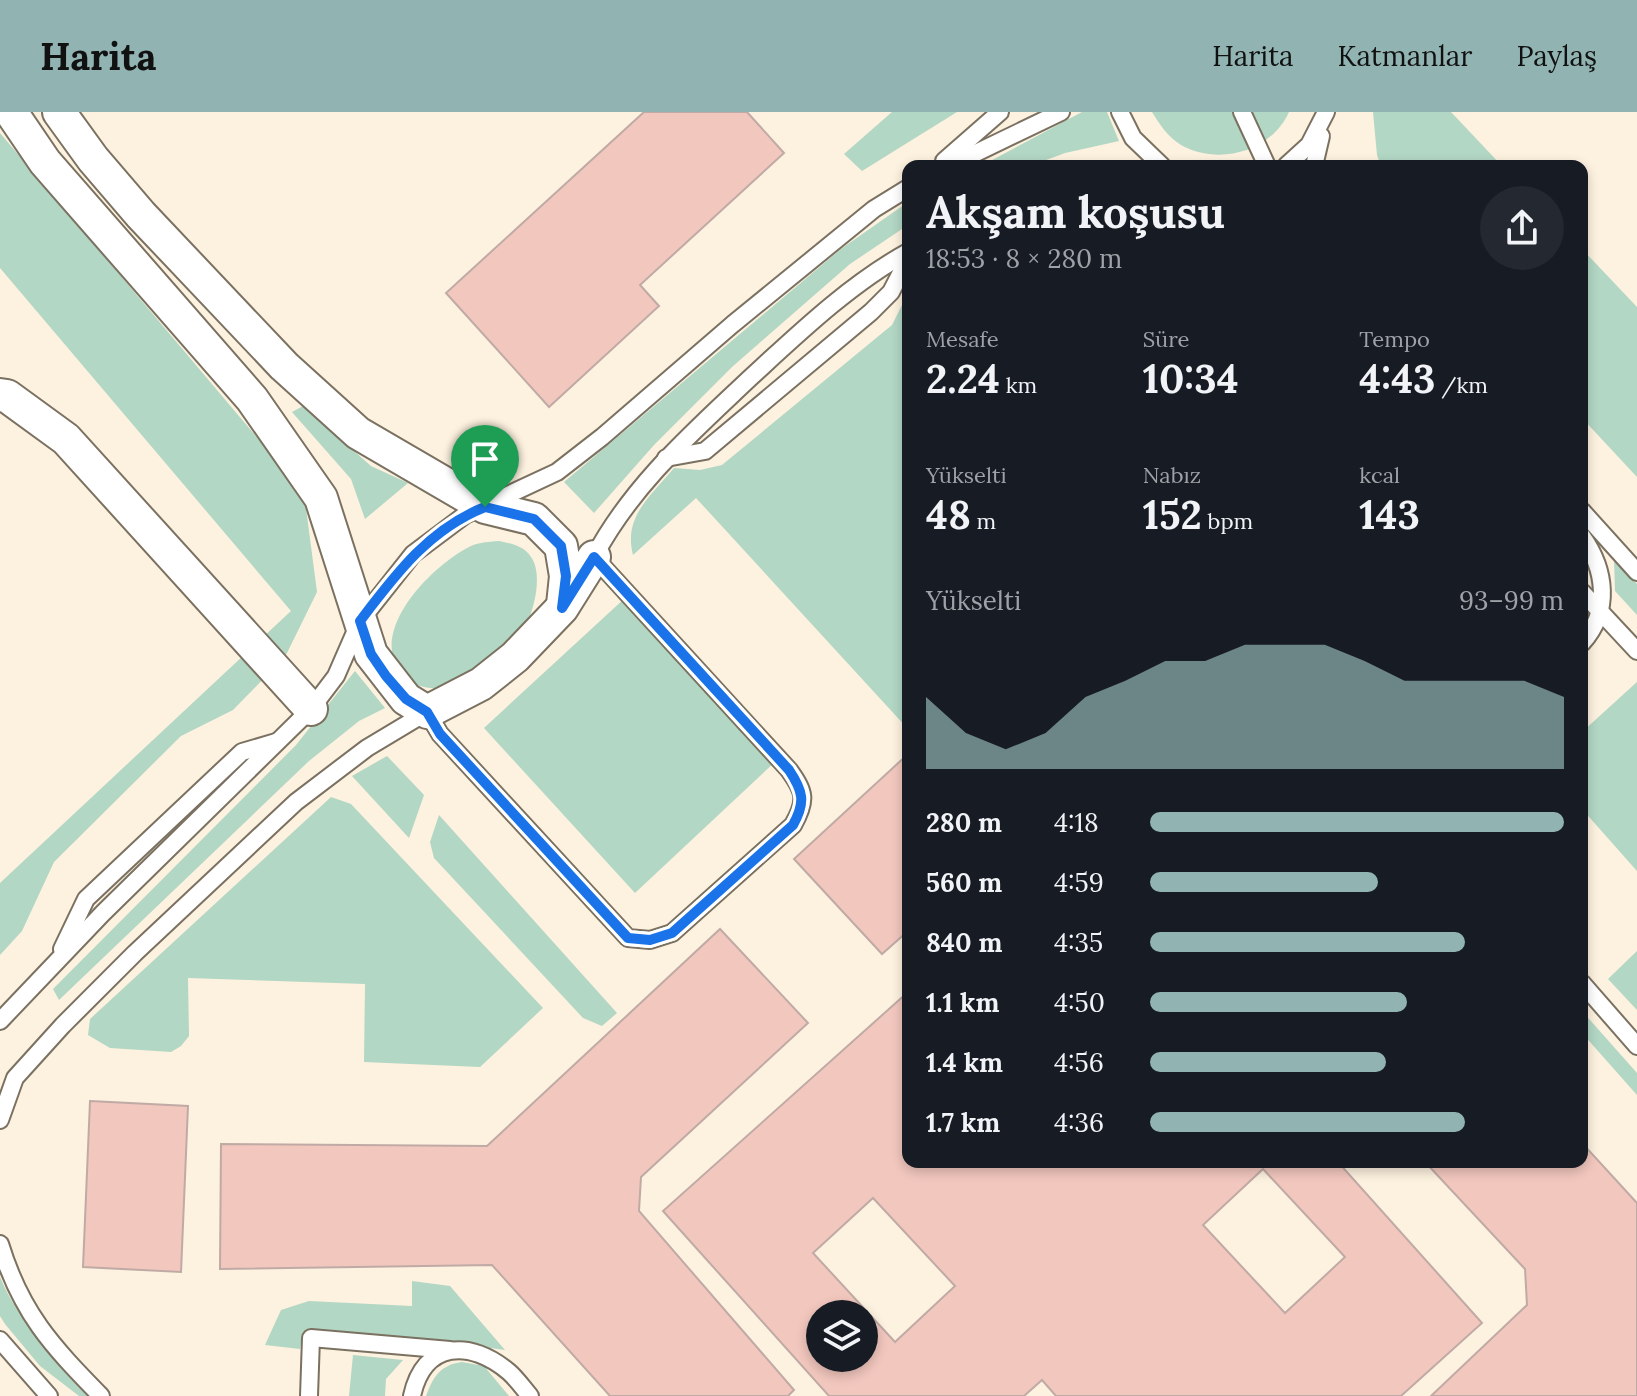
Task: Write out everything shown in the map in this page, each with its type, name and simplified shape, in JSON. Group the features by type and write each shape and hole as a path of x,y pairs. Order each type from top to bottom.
{"street":[{"path":"11,112 45,162 252,399 321,498 371,654 406,699 427,712 446,705 481,684 515,657 562,608 594,557"},
{"path":"59,112 93,159 141,215 284,366 358,433 485,507 534,519 561,546 566,576 562,608"},
{"path":"0,395 7,396 66,439 311,709"}],"lane":[{"path":"946,160 1000,112"},
{"path":"961,160 1061,112"},
{"path":"1120,112 1133,138 1156,160"},
{"path":"1242,112 1264,160"},
{"path":"1293,160 1309,145 1326,113"},
{"path":"1315,160 1326,113"},
{"path":"0,1021 311,709 336,676 360,621 413,554 465,515 557,472 863,218 902,192"},
{"path":"0,1120 15,1078 135,953 296,802 367,748 427,712 440,734 628,938 650,940 672,933 793,825 802,809 803,790 789,770 594,557 633,495 666,458 854,287 902,256"},
{"path":"666,458 705,451 871,312 891,292 902,271"},
{"path":"1588,518 1637,572"},
{"path":"1588,549 1603,580 1599,611 1593,631 1588,636"},
{"path":"1588,599 1637,651"},
{"path":"1588,990 1637,1046"},
{"path":"0,1244 8,1271 30,1317 101,1396"},
{"path":"309,1396 311,1338 477,1353 509,1372 530,1396"},
{"path":"0,1340 49,1396"},
{"path":"412,1396 417,1375 432,1358 450,1350"}],"green space":[{"path":"892,112 957,112 862,171 844,154"},
{"path":"1082,112 1107,112 1119,141 1046,160 992,160"},
{"path":"1152,112 1289,112 1281,126 1257,146 1227,154 1211,154 1181,145 1168,134"},
{"path":"1373,112 1451,112 1496,160 1379,160"},
{"path":"0,133 304,493 317,592 285,657 233,710 181,736 54,862 22,931 0,955 0,883 291,611 0,268"},
{"path":"902,206 902,229 850,264 732,367 654,445 594,513 564,482 841,249"},
{"path":"1588,255 1637,307 1637,477 1588,424"},
{"path":"902,305 902,722 696,498 633,555 631,541 632,529 641,507 674,468 700,470 722,465 892,325"},
{"path":"303,406 371,466 408,483 365,519 351,479 292,412"},
{"path":"499,541 524,550 535,566 534,604 518,639 491,662 447,687 427,687 410,681 400,672 393,655 392,637 409,600 438,568 454,556 476,544"},
{"path":"1614,558 1637,584 1637,615 1615,591"},
{"path":"625,598 777,760 635,893 484,728"},
{"path":"355,671 385,708 359,721 309,761 59,1000 53,989 296,745"},
{"path":"1637,682 1637,871 1588,816 1588,727"},
{"path":"387,756 424,795 409,838 352,776"},
{"path":"331,797 351,804 543,1008 480,1067 364,1062 365,984 188,978 189,1036 171,1052 110,1048 88,1035 90,1019"},
{"path":"439,815 617,1013 602,1026 583,1018 434,858 430,842"},
{"path":"1637,951 1637,1010 1608,979"},
{"path":"1588,1018 1637,1073 1637,1095 1588,1040"},
{"path":"0,1277 28,1326 90,1396 79,1396 40,1366 5,1324 0,1316"},
{"path":"412,1281 450,1286 505,1350 440,1341 303,1332 300,1349 265,1345 281,1310 309,1301 412,1306"},
{"path":"353,1355 403,1360 386,1379 385,1396 349,1396"},
{"path":"462,1362 484,1366 509,1396 426,1396 438,1373"}],"building":[{"path":"644,112 747,112 784,153 640,285 659,306 549,407 446,293"},
{"path":"902,760 902,936 882,954 794,859"},
{"path":"720,929 808,1023 641,1177 639,1211 794,1390 788,1396 610,1396 492,1265 220,1269 221,1144 487,1146"},
{"path":"902,997 902,1168 1343,1168 1482,1323 1401,1396 1056,1396 1042,1380 1024,1396 829,1396 807,1372 878,1372 878,1324 895,1342 955,1286 873,1198 813,1253 856,1300 806,1300 806,1370 663,1211","holes":["1263,1169 1345,1257 1285,1313 1203,1225"]},
{"path":"90,1101 188,1106 181,1272 83,1267"},
{"path":"1588,1150 1637,1203 1637,1396 1431,1396 1527,1305 1525,1269 1431,1168 1588,1168"}],"route":[{"path":"485,507 534,519 561,546 566,576 562,608 594,557 789,770 803,790 802,809 793,825 672,933 650,940 628,938 440,734 427,712 406,699 371,654 360,621 392,577 443,529 485,507"}]}
